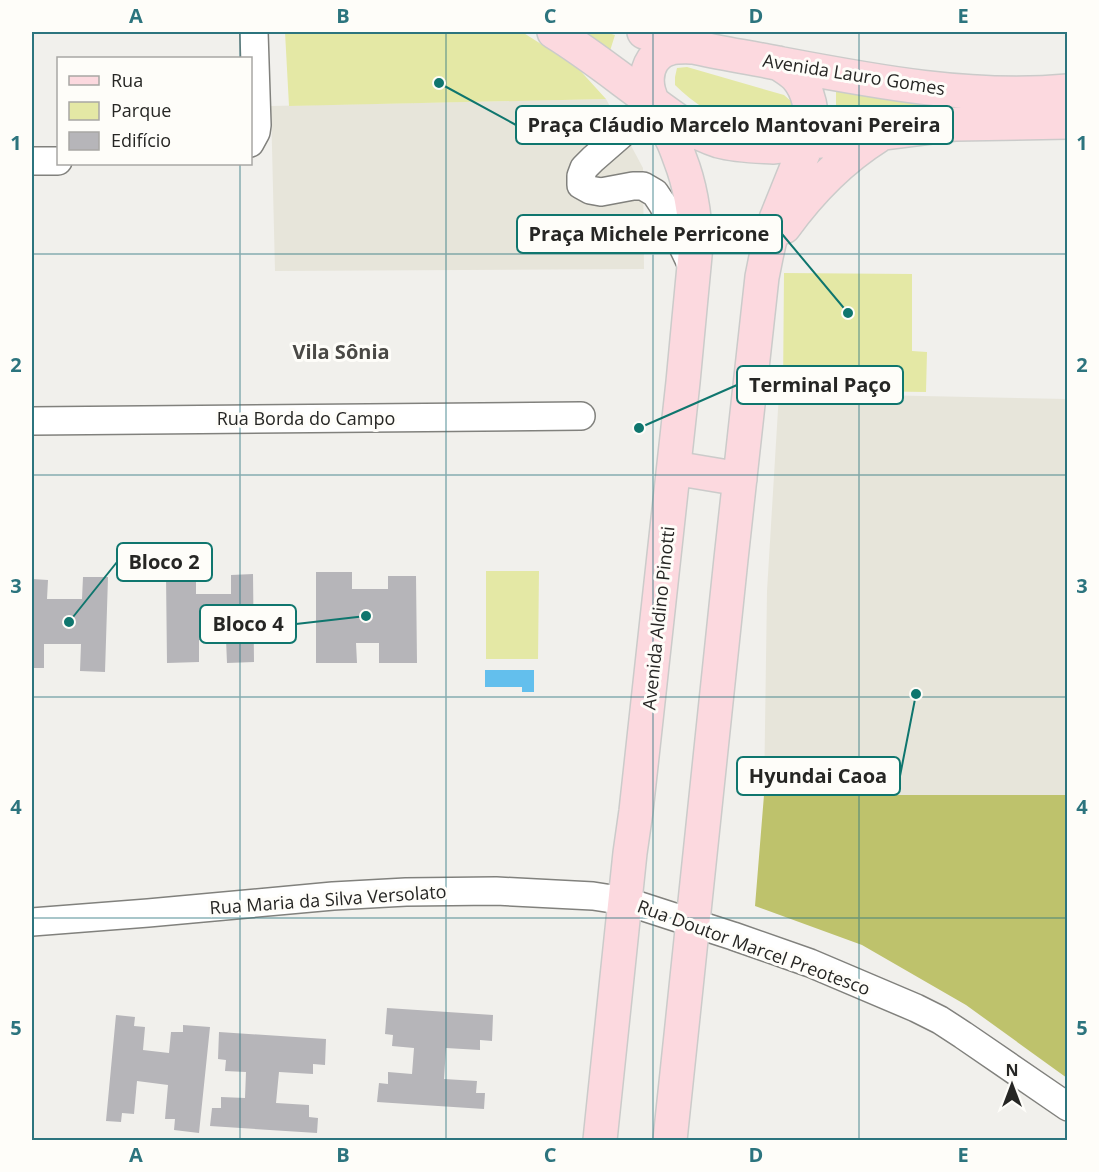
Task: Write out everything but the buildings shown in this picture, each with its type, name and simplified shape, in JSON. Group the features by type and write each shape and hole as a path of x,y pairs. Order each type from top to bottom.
{"main road":[{"name":"Avenida Lauro Gomes","path":"554,32 575,45 672,118 698,134 722,142 774,147 956,124 1068,122"},
{"name":"Avenida Lauro Gomes","path":"644,32 696,47 858,78 987,92 1068,91"},
{"path":"653,103 647,77 648,70 656,56 668,49 696,47"},
{"path":"670,1140 762,278 775,222 807,143 812,117 808,100 798,78 778,63"},
{"name":"Avenida Aldino Pinotti","path":"600,1140 694,270 693,201 672,138 653,103"},
{"path":"767,251 794,214 826,177 859,148 882,134"},
{"path":"674,468 740,479"}],"street":[{"path":"252,139 257,125 254,32"},
{"path":"653,103 584,168 581,185 601,192 643,186 655,193 694,270"},
{"path":"32,161 57,161"},
{"name":"Rua Borda do Campo","path":"32,421 581,416"},
{"name":"Rua Maria da Silva Versolato","path":"32,922 333,896 435,891 539,893 593,896 625,901"},
{"name":"Rua Doutor Marcel Preotesco","path":"625,901 810,963 940,1020 1068,1107"}],"shaded area":[{"path":"606,99 643,168 644,269 275,271 271,106"},
{"path":"779,393 1067,399 1067,795 764,795 767,591"}],"green space":[{"path":"285,32 522,32 576,66 606,99 289,106"},
{"path":"575,32 605,32 615,35 609,54"},
{"path":"687,67 784,95 792,102 792,112 787,120 778,125 766,126 738,121 713,113 697,104 675,85 677,68"},
{"path":"836,89 968,108 836,118"},
{"path":"784,273 912,274 912,351 927,352 926,392 783,390"},
{"path":"486,571 539,571 538,659 486,659"},
{"path":"764,795 1067,795 1067,1078 966,1005 862,945 755,906"}],"water":[{"path":"485,670 534,670 534,692 522,692 522,687 485,687"}],"place":[{"name":"Praça Cláudio Marcelo Mantovani Pereira","path":"439,83"},
{"name":"Praça Michele Perricone","path":"848,313"},
{"name":"Terminal Paço","path":"639,428"},
{"name":"Bloco 4","path":"366,616"},
{"name":"Bloco 2","path":"69,622"},
{"name":"Hyundai Caoa","path":"916,694"}],"district":[{"name":"Vila Sônia","path":"341,351"}]}
